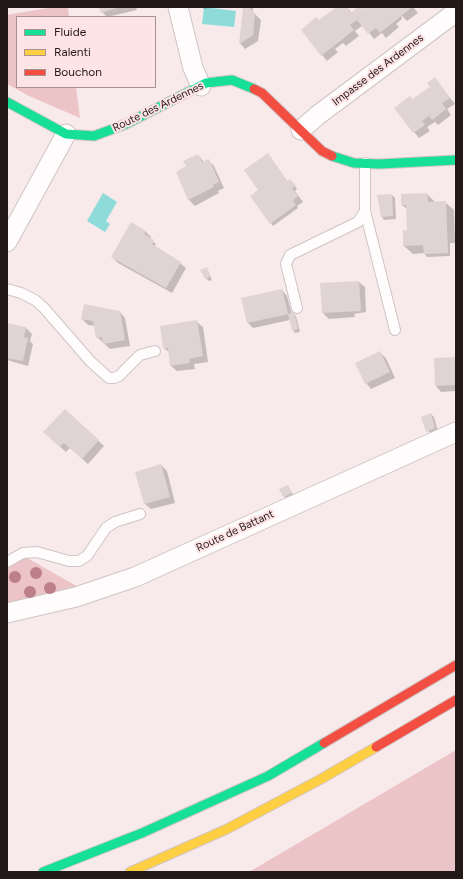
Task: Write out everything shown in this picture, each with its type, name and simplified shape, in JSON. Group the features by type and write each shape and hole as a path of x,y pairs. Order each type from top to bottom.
{"main road":[{"name":"Route des Ardennes","path":"7,102 66,134 94,136 111,131 201,86 220,80 232,80 243,83 262,93 322,151 338,159 365,164 456,160"},
{"path":"44,872 142,833 268,776 456,665"},
{"path":"130,872 227,829 321,779 456,700"}],"street":[{"path":"178,7 192,68 201,86"},
{"name":"Impasse des Ardennes","path":"301,130 318,115 456,12"},
{"path":"7,242 66,134"},
{"name":"Route de Battant","path":"7,613 76,597 135,577 456,432"}],"lane":[{"path":"365,164 365,211 395,330"},
{"path":"296,308 286,264 290,255 358,222 365,211"},
{"path":"7,289 22,293 35,300 44,308 91,362 109,378 119,376 140,354 155,351"},
{"path":"7,562 23,553 37,552 69,561 78,561 87,556 106,528 114,522 140,514"}],"shaded area":[{"path":"54,7 68,7 69,16 16,16 16,88 76,88 80,118 29,96 7,84 7,15"},
{"path":"17,552 78,587 7,604 7,558"},
{"path":"456,750 456,872 249,872"}],"water":[{"path":"204,7 236,11 234,27 202,24"},
{"path":"103,193 117,202 106,221 110,224 105,232 87,221"}],"building":[{"path":"99,7 120,7 101,13"},
{"path":"243,7 249,7 255,13 253,35 239,44"},
{"path":"334,7 347,7 351,13 358,7 363,9 365,7 412,7 380,33 376,28 368,34 357,20 350,25 354,30 321,56 301,30 316,17 319,20 335,8"},
{"path":"435,77 450,98 442,103 446,109 432,120 429,116 422,121 425,125 413,133 394,108 410,96 412,99 430,87 427,83"},
{"path":"268,153 287,181 290,179 296,186 292,188 298,196 293,200 296,205 270,224 250,196 258,190 244,170"},
{"path":"198,154 202,162 209,159 219,182 213,185 214,187 188,200 176,172 186,166 183,161"},
{"path":"427,193 428,202 446,201 448,253 424,254 423,245 403,246 403,230 407,231 406,205 401,205 401,194"},
{"path":"392,194 393,216 381,217 377,195"},
{"path":"131,222 146,231 144,234 154,240 152,244 181,262 166,288 111,257"},
{"path":"207,267 210,277 205,279 200,270"},
{"path":"359,281 361,311 322,313 320,283"},
{"path":"282,289 288,314 247,323 241,298"},
{"path":"84,304 120,311 125,340 103,344 102,337 96,338 93,321 81,319"},
{"path":"294,312 298,329 292,331 288,314"},
{"path":"197,320 203,356 189,359 190,363 170,366 168,348 163,348 160,326"},
{"path":"7,323 26,327 24,337 28,338 23,361 7,358"},
{"path":"380,351 390,372 365,384 355,363"},
{"path":"456,357 455,385 435,386 434,358"},
{"path":"65,409 99,440 82,459 64,443 60,447 43,432"},
{"path":"431,413 435,428 426,432 421,417"},
{"path":"161,464 170,497 144,504 135,472"},
{"path":"288,485 292,493 283,497 279,489"}],"traffic: fast":[{"path":"7,102 66,134 94,136 126,124 206,83 232,80 254,89"},
{"path":"332,156 354,163 379,164 456,160"},
{"path":"43,872 142,833 268,776 324,743"}],"traffic: slow":[{"path":"130,872 227,829 321,779 376,747"}],"traffic: jam":[{"path":"254,89 262,93 322,151 332,156"},
{"path":"324,743 456,665"},
{"path":"376,747 456,700"}]}
